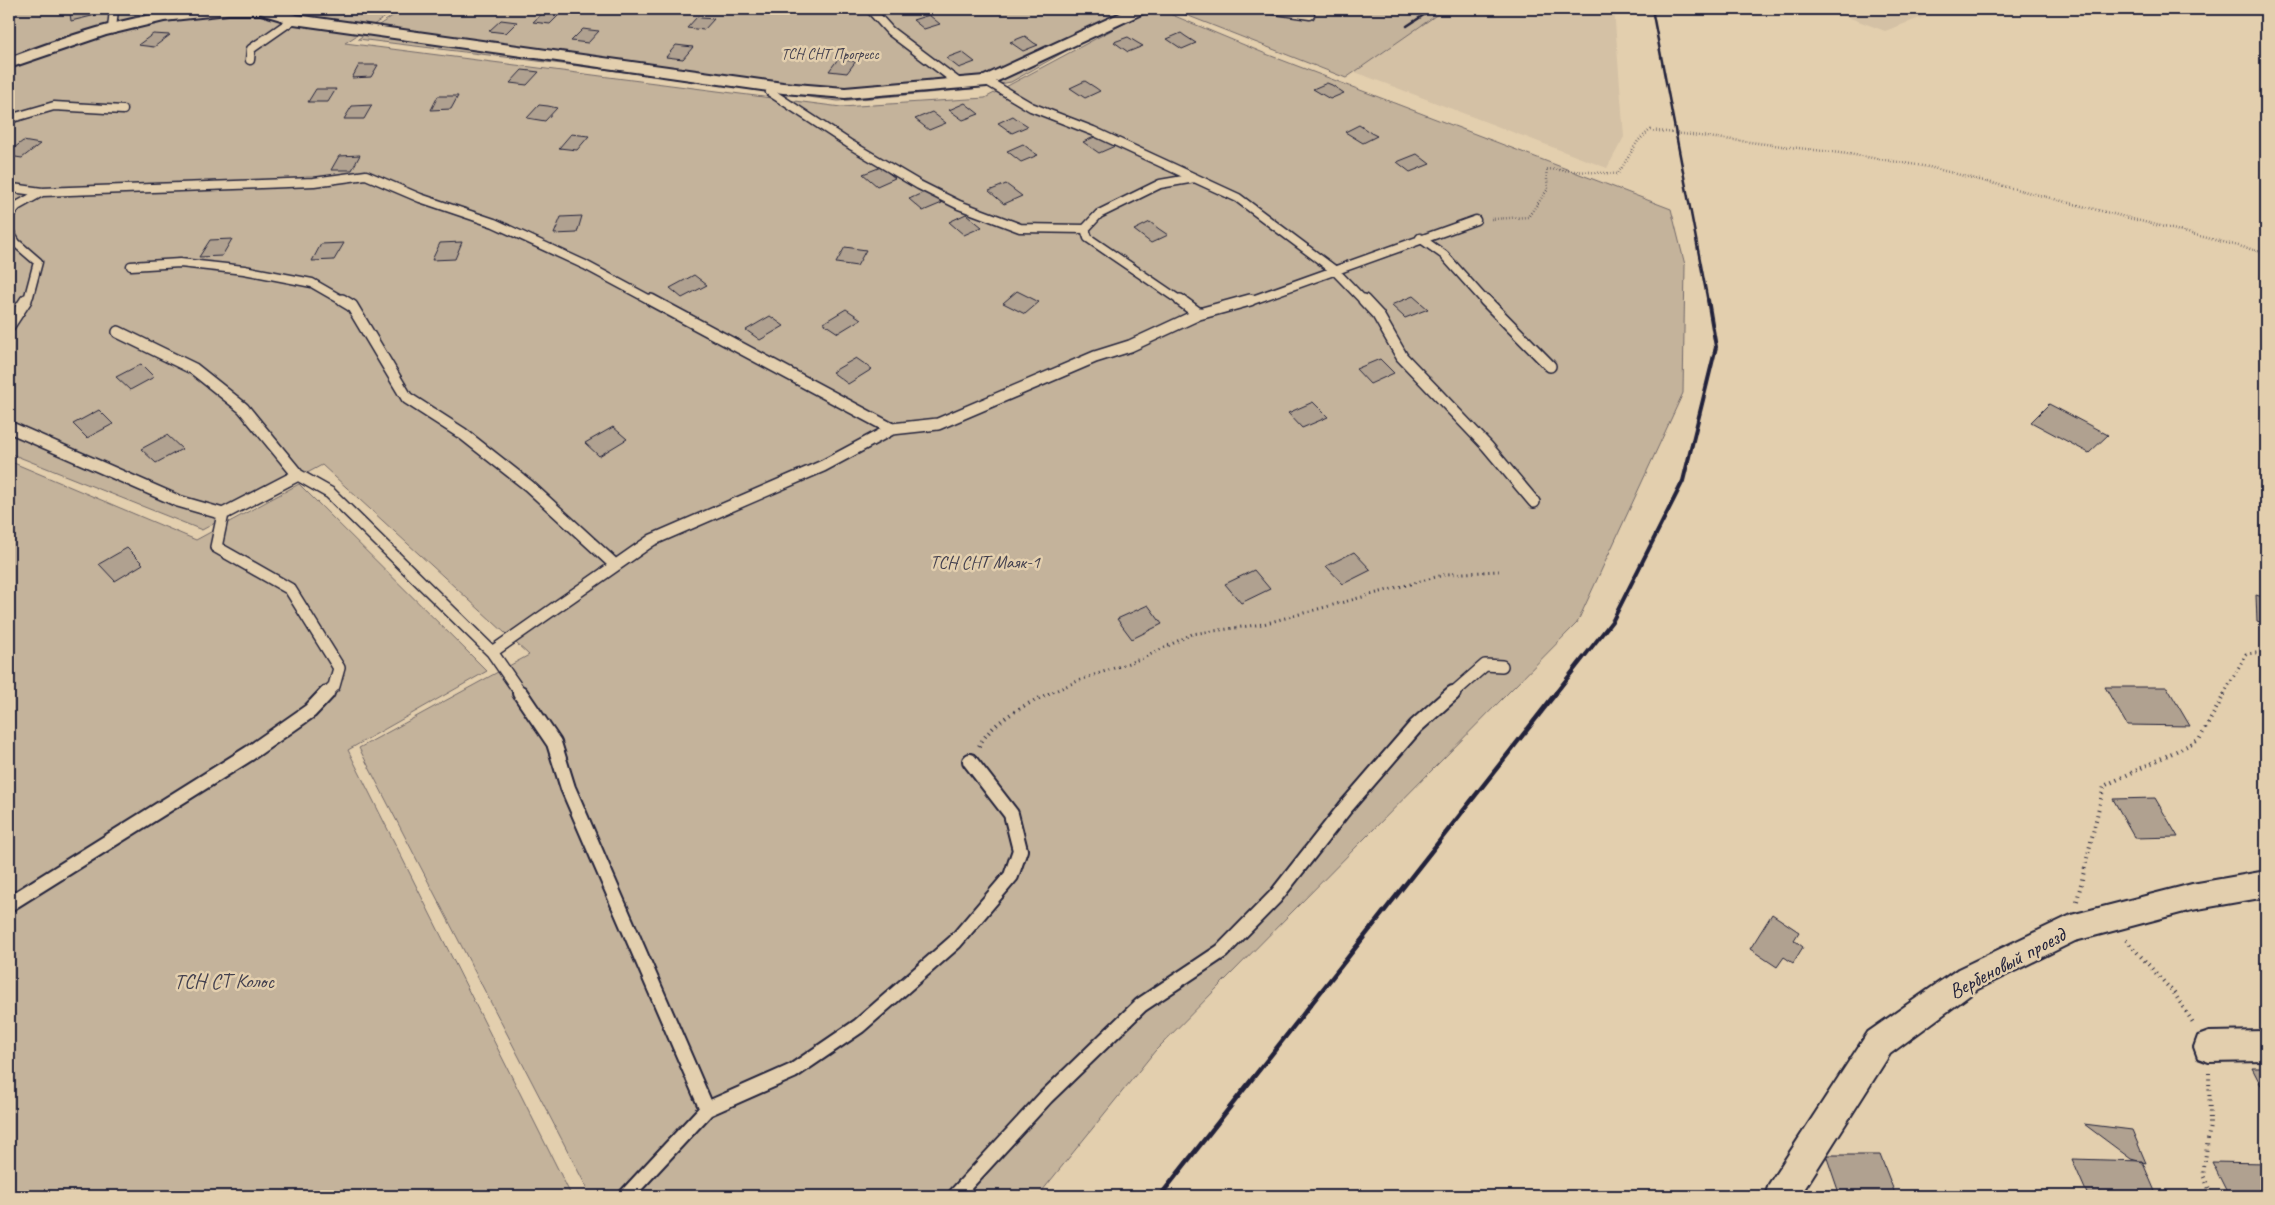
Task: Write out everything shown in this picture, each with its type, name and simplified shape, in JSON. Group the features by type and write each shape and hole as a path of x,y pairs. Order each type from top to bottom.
{"street":[{"path":"9,63 112,29 178,14 265,10 294,19 772,87 845,94 987,81 1141,9"},
{"name":"Вербеновый проезд","path":"1781,1196 1879,1043 1968,979 2071,929 2192,897 2266,884"},
{"path":"2209,1047 2266,1046"}],"lane":[{"path":"112,29 114,9"},
{"path":"870,9 890,31 959,84"},
{"path":"1269,9 1310,15"},
{"path":"250,60 251,49 294,19"},
{"path":"987,81 1030,107 1093,131 1238,198 1334,270 1378,315 1402,357 1487,446 1534,502"},
{"path":"772,87 770,92 850,145 919,185 959,205 1020,228 1084,229 1099,214 1160,184 1195,178"},
{"path":"9,120 54,106 123,110"},
{"path":"9,184 12,188 39,191 314,182 366,175 420,198 494,223 585,265 892,428"},
{"path":"9,204 39,191"},
{"path":"9,215 17,206 39,191"},
{"path":"492,652 652,540 823,466 892,428 938,424 1095,357 1130,346 1199,314 1232,307 1376,257 1420,238 1476,220"},
{"path":"1084,229 1088,238 1138,270 1199,314"},
{"path":"9,231 16,244 38,262 29,296 9,326"},
{"path":"1420,238 1444,255 1497,314 1550,366"},
{"path":"131,266 180,263 244,270 312,283 352,306 407,398 463,434 530,486 615,565"},
{"path":"118,332 201,374 243,408 298,475 330,493 492,652 554,743 568,788 707,1108"},
{"path":"9,427 178,501 223,514 298,475"},
{"path":"9,904 250,753 310,711 334,686 339,668 290,589 216,546 223,514"},
{"path":"955,1196 1046,1097 1141,1004 1222,951 1269,904 1345,808 1416,726 1485,665 1502,666"},
{"path":"626,1196 707,1108 793,1071 859,1026 955,942 1011,876 1020,850 1012,814 970,761"}],"path":[{"path":"1476,220 1528,217 1548,189 1546,169 1618,174 1638,141 1650,130 1747,144 1848,154 1929,167 2266,253"},
{"path":"970,761 985,734 1028,703 1080,680 1143,658 1192,634 1263,624 1447,574 1499,571"},
{"path":"2071,929 2104,786 2199,740 2246,654 2266,652"},
{"path":"2123,937 2174,993 2209,1047 2210,1125 2203,1174 2212,1196"}],"shaded area":[{"path":"1244,9 1614,9 1624,137 1607,168 1224,22"},
{"path":"1842,9 1944,9 1885,31 1845,16"}],"green space":[{"name":"ТСН СНТ Маяк-1","path":"9,9 398,9 345,43 841,107 985,98 1151,9 1158,9 1266,54 1671,209 1685,265 1683,393 1577,623 1155,1051 1038,1196 589,1196 590,1194 359,748 529,655 322,465 202,530 9,453"},
{"name":"ТСН СНТ Прогресс","path":"403,9 1140,9 1011,82 972,89 838,101 603,69 358,39"},
{"path":"1171,9 1445,9 1346,78"},
{"name":"ТСН СТ Колос","path":"9,461 196,540 299,484 487,671 348,750 571,1195 9,1196"}],"building":[{"path":"95,9 96,15 71,21 70,13"},
{"path":"545,11 561,13 550,24 533,22"},
{"path":"929,15 940,24 924,29 913,20"},
{"path":"697,17 714,19 704,30 687,28"},
{"path":"501,20 517,22 506,33 489,31"},
{"path":"583,29 599,31 588,43 571,41"},
{"path":"1181,33 1196,43 1182,49 1167,39"},
{"path":"153,34 170,35 154,47 138,45"},
{"path":"1025,36 1038,45 1023,51 1010,42"},
{"path":"1128,37 1143,46 1128,52 1114,42"},
{"path":"676,45 693,47 683,59 666,57"},
{"path":"962,52 975,62 959,68 946,58"},
{"path":"838,59 856,61 847,73 829,71"},
{"path":"359,65 378,65 371,77 352,78"},
{"path":"522,70 539,72 527,85 510,83"},
{"path":"1085,81 1100,91 1085,98 1070,88"},
{"path":"1327,83 1344,93 1330,99 1313,89"},
{"path":"316,89 336,89 328,102 308,102"},
{"path":"438,96 458,96 451,109 431,110"},
{"path":"965,103 979,114 963,120 949,110"},
{"path":"372,105 364,119 344,119 352,106"},
{"path":"539,105 557,108 545,121 527,118"},
{"path":"932,112 946,123 929,130 915,119"},
{"path":"1013,116 1028,126 1012,133 998,123"},
{"path":"1359,125 1377,136 1363,143 1345,132"},
{"path":"571,134 589,136 577,150 559,148"},
{"path":"1099,135 1115,146 1099,153 1083,142"},
{"path":"23,141 40,144 22,158 9,156 9,152"},
{"path":"1023,144 1038,155 1021,162 1007,151"},
{"path":"1417,154 1430,164 1410,172 1397,162"},
{"path":"360,155 352,170 331,170 339,156"},
{"path":"881,167 895,178 877,186 863,174"},
{"path":"1006,184 1022,196 1004,204 989,191"},
{"path":"927,191 942,203 923,211 909,199"},
{"path":"966,214 982,227 964,235 949,222"},
{"path":"582,216 577,233 554,234 561,217"},
{"path":"1150,222 1168,235 1151,243 1134,230"},
{"path":"232,239 222,256 199,257 210,240"},
{"path":"462,242 455,259 432,260 440,243"},
{"path":"344,243 334,260 312,261 321,244"},
{"path":"845,247 866,250 857,266 836,263"},
{"path":"694,275 707,285 682,298 670,288"},
{"path":"1017,291 1039,302 1025,314 1003,303"},
{"path":"1413,296 1428,309 1405,318 1391,305"},
{"path":"846,309 861,319 838,333 823,323"},
{"path":"770,316 784,326 760,340 746,330"},
{"path":"856,358 872,369 848,384 832,372"},
{"path":"1380,359 1394,373 1370,384 1356,369"},
{"path":"141,364 154,377 130,390 116,377"},
{"path":"1313,402 1328,417 1302,428 1288,413"},
{"path":"2049,404 2108,435 2089,453 2031,422"},
{"path":"99,410 113,424 87,438 73,424"},
{"path":"613,427 627,439 599,456 585,443"},
{"path":"167,435 182,449 156,463 141,449"},
{"path":"127,548 143,564 115,581 99,564"},
{"path":"1354,552 1371,570 1343,584 1326,566"},
{"path":"1254,570 1270,589 1241,603 1225,584"},
{"path":"2256,595 2266,598 2266,624 2257,621"},
{"path":"1148,605 1162,624 1132,639 1117,619"},
{"path":"2105,687 2167,687 2190,726 2127,725"},
{"path":"2155,798 2178,837 2135,838 2113,799"},
{"path":"1772,914 1799,932 1794,940 1803,947 1793,963 1784,957 1777,967 1750,949"},
{"path":"2252,1068 2266,1068 2266,1095"},
{"path":"2084,1124 2132,1130 2146,1163 2131,1159"},
{"path":"1826,1155 1880,1155 1896,1196 1840,1196"},
{"path":"2072,1159 2142,1161 2157,1196 2088,1196"},
{"path":"2212,1162 2266,1163 2266,1196 2229,1196"},
{"path":"1948,1192 2005,1192 2006,1196 1949,1196"}],"railway":[{"path":"1407,26 1433,9"},
{"path":"1652,9 1708,302"},
{"path":"1555,694 1613,620 1683,481 1716,347 1708,300"},
{"path":"1160,1196 1556,693"}]}
